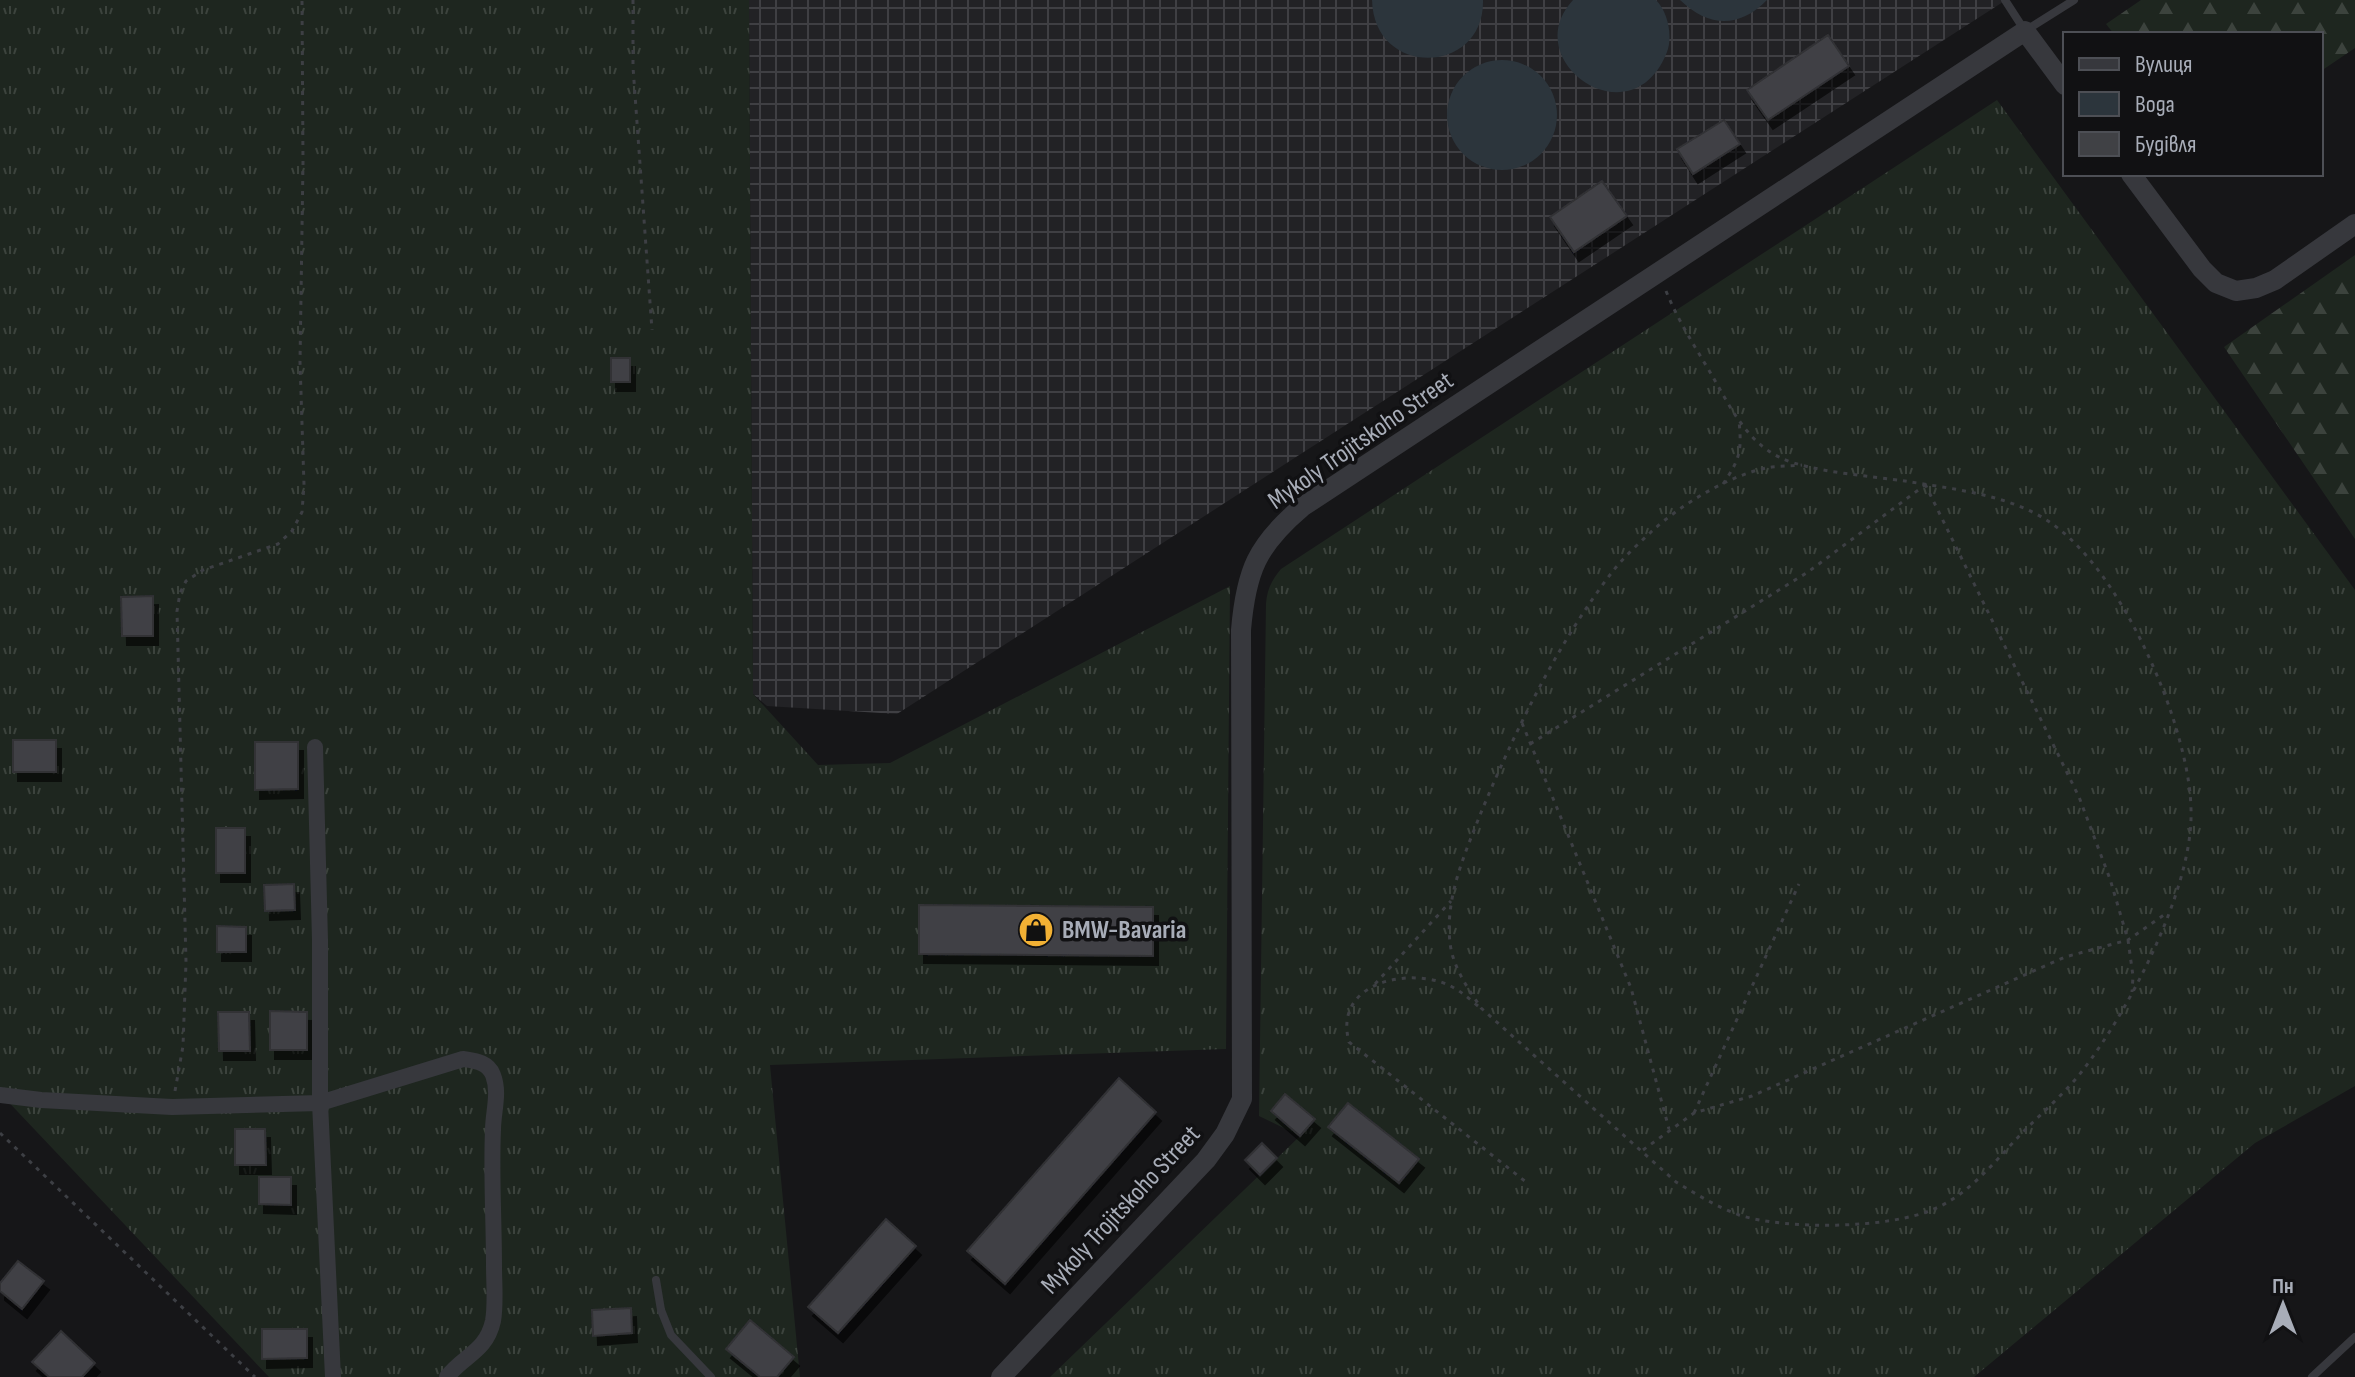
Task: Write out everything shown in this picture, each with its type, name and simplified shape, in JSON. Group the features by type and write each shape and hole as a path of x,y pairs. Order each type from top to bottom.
{"street":[{"path":"2025,31 2063,82"},
{"name":"Mykoly Trojitskoho Street","path":"1001,1377 1206,1160 1225,1134 1242,1099 1241,630 1244,594 1254,564 1269,541 1302,507 2025,31"},
{"path":"2132,176 2202,269 2216,283 2236,291 2256,288 2275,280 2355,224"},
{"path":"315,747 320,1103 333,1377"},
{"path":"0,1095 172,1107 320,1103 463,1059 481,1061 492,1071 497,1089 493,1128 493,1321 486,1342 447,1377"}],"lane":[{"path":"2005,0 2025,31 2074,0"},
{"path":"656,1280 661,1310 671,1335 711,1377"},
{"path":"2312,1377 2355,1337"}],"path":[{"path":"172,1107 183,1046 186,962 177,611 180,593 186,581 203,570 278,544 292,531 302,512 302,0"},
{"path":"633,0 633,67 652,330"},
{"path":"1372,987 1390,979 1413,978 1438,981 1454,987 1676,1182 1738,1214 1774,1222 1830,1224 1895,1220 1935,1209 1972,1185 2081,1072 2124,1011 2171,910 2191,821 2189,784 2173,719 2145,647 2104,579 2079,547 2048,521 2012,504 1925,484 1802,465 1779,457 1758,442 1739,421 1674,312 1658,273"},
{"path":"1722,485 1737,463 1741,447 1739,421"},
{"path":"1481,1008 1461,978 1450,944 1451,901 1474,831 1506,753 1567,638 1614,570 1652,531 1687,504 1752,472 1802,465"},
{"path":"1530,744 1808,572 1925,484"},
{"path":"1925,484 2079,797 2110,879 2128,940 2133,976 2131,994"},
{"path":"1522,723 1631,988 1669,1130"},
{"path":"1694,1113 1799,884"},
{"path":"1451,901 1372,987 1357,999 1349,1011 1345,1027 1349,1042 1526,1182"},
{"path":"1642,1151 1694,1113 1752,1096 2065,957 2128,940 2171,910"},
{"path":"0,1133 255,1377"}],"shaded area":[{"path":"749,0 2006,0 897,714 767,706 753,694"}],"green space":[{"path":"0,0 749,0 753,694 818,765 890,763 1230,586 1226,1049 770,1065 800,1377 269,1377 0,1093"},
{"path":"2141,0 2355,0 2355,48 2323,70 2323,32 2112,32 2106,24"},
{"path":"1997,100 2355,590 2355,1086 2255,1143 1974,1377 1050,1377 1300,1136 1259,1116 1266,604 1269,589 1278,573"},
{"path":"2355,255 2355,539 2224,347"}],"water":[{"path":"1372,0 1483,0 1479,25 1467,43 1449,54 1429,58 1409,54 1390,44 1377,26"},
{"path":"1573,0 1656,0 1666,18 1670,39 1667,52 1651,78 1630,90 1607,91 1586,83 1568,67 1559,47 1559,23"},
{"path":"1680,0 1767,0 1746,16 1724,21 1701,15"},
{"path":"1502,60 1523,64 1541,76 1553,94 1557,115 1553,136 1541,154 1523,166 1502,170 1481,166 1463,154 1451,136 1447,115 1451,94 1463,76 1481,64"}],"building":[{"path":"1828,35 1849,66 1768,120 1747,90"},
{"path":"1724,120 1740,144 1693,174 1677,149"},
{"path":"1602,181 1627,216 1574,252 1550,217"},
{"path":"611,358 630,358 630,382 611,382"},
{"path":"153,596 153,636 122,636 121,597"},
{"path":"13,740 56,740 56,772 13,772"},
{"path":"255,742 298,742 298,789 255,790"},
{"path":"216,828 245,828 245,873 216,873"},
{"path":"294,884 295,910 265,911 264,885"},
{"name":"BMW-Bavaria","path":"919,905 1153,907 1153,956 919,954"},
{"path":"217,926 246,927 246,952 217,952"},
{"path":"270,1011 307,1012 307,1050 270,1050"},
{"path":"218,1012 249,1012 250,1051 219,1051"},
{"path":"1119,1078 1156,1112 1005,1284 967,1251"},
{"path":"1285,1094 1315,1119 1300,1136 1271,1111"},
{"path":"1348,1103 1419,1159 1399,1183 1328,1127"},
{"path":"235,1129 265,1129 266,1165 235,1165"},
{"path":"1262,1143 1277,1158 1260,1175 1245,1160"},
{"path":"259,1177 291,1177 291,1205 259,1204"},
{"path":"886,1219 916,1246 838,1333 808,1307"},
{"path":"18,1261 44,1281 22,1309 0,1291 0,1283"},
{"path":"631,1308 632,1333 593,1336 592,1310"},
{"path":"750,1320 794,1357 777,1377 760,1377 726,1349"},
{"path":"262,1329 307,1329 307,1358 262,1359"},
{"path":"61,1331 95,1363 82,1377 49,1377 32,1362"}],"place":[{"name":"BMW-Bavaria","path":"1036,930"}]}
